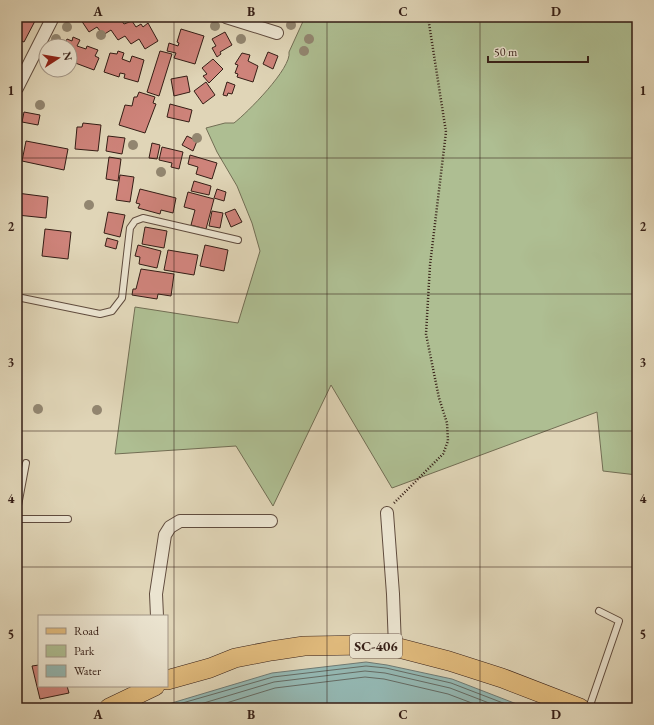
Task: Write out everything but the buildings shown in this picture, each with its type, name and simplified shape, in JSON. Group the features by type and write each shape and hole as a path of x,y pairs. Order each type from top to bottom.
{"main road":[{"name":"SC-406","path":"168,679 210,668 235,658 284,649 304,646 368,645 395,647 449,660 502,678 580,708"},
{"name":"SC-406","path":"110,708 150,687"}],"street":[{"path":"17,88 53,17"},
{"path":"226,17 277,33"},
{"path":"387,513 395,647"},
{"path":"157,615 156,594 165,535 170,527 180,521 271,521"}],"lane":[{"path":"17,297 100,314 112,311 122,298 130,228 135,221 143,218 238,240"},
{"path":"17,510 26,463"},
{"path":"17,518 68,519"},
{"path":"589,708 619,621 599,611"}],"path":[{"path":"387,513 443,454 448,441 447,423 439,398 426,334 430,265 446,132 428,17"}],"green space":[{"path":"305,17 637,17 637,475 603,471 597,412 392,488 331,385 273,506 236,446 115,454 135,307 238,323 260,251 252,223 237,186 217,152 206,128 225,123 234,123 268,90 284,68 289,52"}],"water":[{"path":"366,662 452,679 527,708 155,708 272,673"}]}
